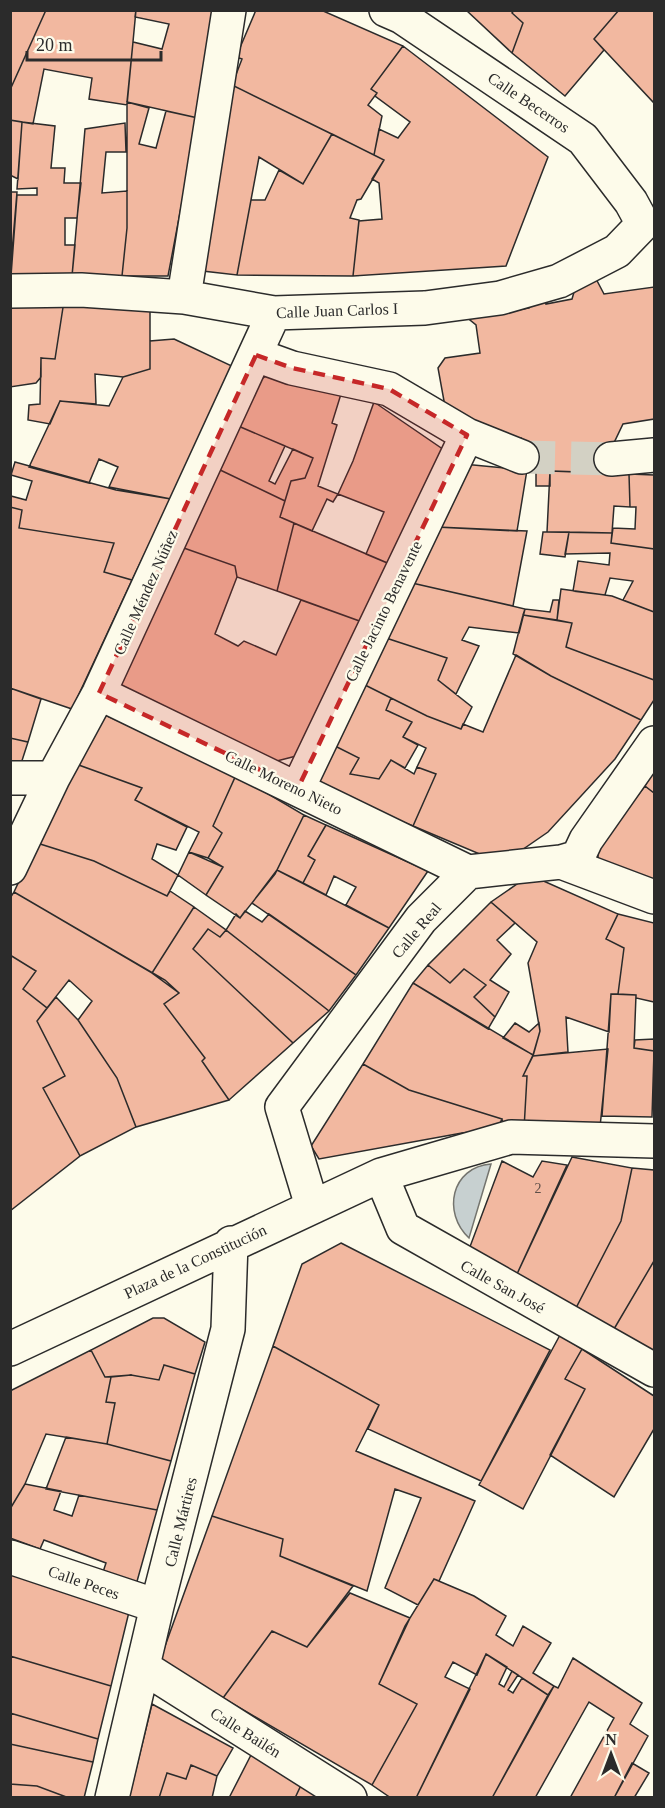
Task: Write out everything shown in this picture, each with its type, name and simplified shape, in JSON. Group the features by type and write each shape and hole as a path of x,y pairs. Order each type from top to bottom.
{"street":[{"path":"184,297 230,10"},
{"name":"Calle Becerros","path":"386,10 402,17 583,139 649,223"},
{"name":"Calle Juan Carlos I","path":"10,291 81,290 184,297 274,314 426,308 500,298 559,281 617,251 649,223"},
{"name":"Calle Méndez Núñez","path":"10,868 52,778 99,693 274,314"},
{"path":"256,355 292,368 389,389 467,435 522,457"},
{"name":"Calle Jacinto Benavente","path":"298,788 467,435"},
{"path":"611,459 654,455"},
{"name":"Calle Moreno Nieto","path":"99,693 298,788 468,873"},
{"path":"468,873 561,862 578,857 586,840 654,743"},
{"path":"10,778 52,778"},
{"path":"561,862 654,897"},
{"name":"Calle Real","path":"312,1206 282,1107 421,919 468,873"},
{"name":"Plaza de la Constitución","path":"10,1349 381,1175 511,1137 654,1141"},
{"name":"Calle San José","path":"381,1175 403,1228 654,1370"},
{"name":"Calle Mártires","path":"112,1797 157,1606 228,1329 231,1244"},
{"name":"Calle Peces","path":"10,1557 157,1606"},
{"name":"Calle Bailén","path":"143,1667 350,1797"}],"highlighted area":[{"path":"256,355 292,368 389,389 467,435 298,788 99,693"}],"shaded area":[{"path":"491,1164 469,1238 455,1216 455,1193 459,1182 467,1173 477,1167"}],"building":[{"path":"10,10 46,10 10,90"},
{"path":"46,10 136,10 127,105 89,99 92,78 44,69 33,124 10,120 10,90"},
{"path":"136,10 218,10 198,118 127,102 133,42 162,49 169,24 135,17"},
{"path":"256,10 321,10 403,46 371,89 377,93 368,105 382,116 374,155 232,85 242,59 236,57"},
{"path":"466,10 514,10 512,13 523,23 512,53"},
{"path":"514,10 619,10 594,39 604,50 565,96 512,53 523,23 512,13"},
{"path":"619,10 654,10 654,103 594,39"},
{"path":"403,46 548,157 506,266 353,276 359,221 382,219 379,183 372,179 384,160 374,155 379,129 398,138 410,122 375,96 377,93 371,89"},
{"path":"232,85 332,134 303,184 259,157 237,275 194,270"},
{"path":"127,102 149,108 139,144 156,148 166,111 198,118 168,276 122,276 127,228"},
{"path":"10,120 22,122 18,179 10,175"},
{"path":"22,122 55,126 51,168 65,168 64,183 81,183 77,218 65,218 65,245 75,245 72,276 11,276 17,195 37,195 37,188 17,189"},
{"path":"125,123 126,152 106,152 102,193 127,191 127,228 122,276 72,276 85,129"},
{"path":"332,134 384,160 361,199 357,200 350,218 359,220 353,276 237,275 251,200 265,200 279,170 303,184"},
{"path":"10,192 17,192 10,276"},
{"path":"594,275 604,294 654,287 654,419 623,424 612,447 611,473 522,470 521,438 494,441 446,412 438,368 445,358 480,353 476,325 465,316 486,316 529,308 529,293 544,291 546,304 572,299 578,278"},
{"path":"64,301 150,303 150,369 123,377 95,374 96,404 60,401 50,424 28,420 29,405 40,404 41,358 55,359"},
{"path":"64,301 55,359 41,358 41,377 36,383 10,387 10,303"},
{"path":"174,339 234,367 171,499 109,487 118,467 99,459 89,483 29,467 60,401 109,406 123,377 150,369 150,341"},
{"path":"266,376 341,394 332,423 337,425 318,486 338,494 333,502 327,499 312,531 280,517 291,481 305,478 313,458 236,425 254,383"},
{"path":"374,402 447,452 392,565 366,554 384,512 338,494 353,461"},
{"path":"236,425 285,446 269,481 275,484 293,449 313,458 305,478 291,481 285,501 216,468"},
{"path":"15,462 116,490 171,499 132,580 104,572 114,543 19,528 22,510 10,507 11,496 26,500 32,481 11,475"},
{"path":"463,464 527,470 517,531 437,527"},
{"path":"216,468 285,501 280,517 294,523 277,591 237,577 235,566 181,547"},
{"path":"536,470 550,471 550,486 536,486"},
{"path":"550,471 629,474 630,507 614,506 612,533 547,532"},
{"path":"629,474 654,475 654,549 611,543 613,528 635,529 636,507 630,507"},
{"path":"10,507 22,510 19,528 114,543 104,572 132,580 72,709 10,688"},
{"path":"294,523 392,565 365,623 277,591"},
{"path":"437,527 527,531 513,606 412,583"},
{"path":"543,532 569,532 565,557 540,554"},
{"path":"569,532 612,533 611,543 654,549 654,612 623,600 633,581 610,578 605,595 573,591 578,561 609,565 610,553 565,554"},
{"path":"181,547 235,566 237,577 215,634 238,646 244,641 276,655 301,600 365,623 300,755 273,762 125,695 120,684"},
{"path":"412,583 525,609 519,633 469,627 462,640 479,646 456,694 438,680 447,658 386,638"},
{"path":"561,589 612,596 654,612 654,680 566,647 572,623 557,620"},
{"path":"553,600 559,600 557,620 523,615 525,609 550,612"},
{"path":"523,615 572,623 566,647 654,680 654,700 641,720 551,676 513,654"},
{"path":"386,638 447,658 438,680 472,707 461,729 427,716 363,684"},
{"path":"516,655 551,676 641,720 615,759 548,832 516,854 482,855 413,826 436,774 417,767 426,748 403,737 412,722 386,710 391,698 427,716 461,729 463,724 483,732"},
{"path":"363,684 391,698 386,710 412,722 403,737 418,745 405,768 391,760 379,779 350,774 359,758 333,745"},
{"path":"10,688 41,699 28,742 10,738"},
{"path":"101,713 236,775 213,826 222,833 208,858 189,852 199,832 135,800 142,788 76,764"},
{"path":"10,738 28,742 18,773 10,773"},
{"path":"333,745 359,758 350,774 379,779 391,760 414,774 417,767 436,774 413,826 312,786"},
{"path":"76,764 142,788 135,800 187,827 176,850 157,844 152,859 178,875 167,896 94,861 37,843"},
{"path":"654,770 654,793 645,786"},
{"path":"236,775 304,815 275,874 240,918 206,895 223,867 208,858 222,833 213,826"},
{"path":"645,786 654,793 654,883 598,864 598,846"},
{"path":"304,815 326,825 308,856 315,860 303,883 277,870"},
{"path":"326,825 428,871 389,928 346,905 356,887 334,876 326,895 303,883 315,860 308,856"},
{"path":"37,843 94,861 167,896 170,891 194,907 152,973 14,892"},
{"path":"189,852 223,867 206,895 178,875"},
{"path":"277,870 389,928 356,975 252,903"},
{"path":"530,875 618,914 606,939 624,948 618,994 611,994 609,1032 566,1017 568,1052 533,1056 540,1031 528,963 537,942 491,902"},
{"path":"14,892 165,980 179,993 164,1004 205,1058 202,1061 229,1100 136,1127 117,1078 78,1020 92,1001 69,980 47,1008 23,989 36,971 10,955 10,898"},
{"path":"491,902 515,923 497,940 511,954 490,980 509,992 495,1017 474,997 486,985 464,969 450,983 428,965"},
{"path":"194,907 226,930 220,937 208,929 193,949 293,1043 229,1100 202,1061 205,1058 164,1004 179,993 152,973"},
{"path":"245,911 262,922 269,914 356,975 329,1011 226,930 236,914 240,918"},
{"path":"618,914 654,923 654,1002 636,998 636,995 618,994 624,948 606,939"},
{"path":"208,929 220,937 226,930 329,1011 293,1043 193,949"},
{"path":"10,955 36,971 23,989 47,1008 37,1021 65,1076 43,1088 80,1156 10,1211"},
{"path":"428,965 450,983 464,969 486,985 474,997 495,1017 488,1029 413,983"},
{"path":"413,983 533,1055 523,1076 527,1076 524,1129 504,1129 502,1119 409,1090 363,1064"},
{"path":"611,994 636,995 634,1048 654,1051 652,1117 602,1116"},
{"path":"56,997 78,1020 117,1078 136,1127 80,1156 43,1088 65,1076 37,1021"},
{"path":"515,1023 529,1032 539,1023 540,1031 533,1055 503,1038"},
{"path":"654,1039 654,1051 634,1048 635,1040"},
{"path":"608,1049 600,1127 524,1129 527,1076 523,1076 533,1056"},
{"path":"363,1064 409,1090 502,1119 497,1129 462,1133 319,1159 311,1146"},
{"path":"572,1157 632,1168 621,1221 576,1308 517,1274"},
{"path":"502,1161 533,1177 542,1161 567,1165 517,1274 468,1252"},
{"path":"632,1168 654,1170 654,1261 614,1329 576,1308 621,1221"},
{"path":"341,1243 550,1350 481,1481 368,1429 379,1405 273,1346 302,1264"},
{"path":"654,1261 654,1352 614,1329"},
{"path":"153,1318 164,1318 205,1342 195,1374 164,1365 159,1380 131,1375 105,1377 91,1350"},
{"path":"560,1335 582,1349 565,1379 585,1389 523,1509 479,1485"},
{"path":"273,1346 379,1405 356,1451 475,1501 439,1581 434,1579 418,1605 385,1588 421,1498 395,1489 367,1591 280,1556 283,1539 212,1516"},
{"path":"582,1349 654,1396 654,1429 614,1497 550,1455 585,1389 565,1379"},
{"path":"91,1350 105,1377 111,1377 106,1402 115,1403 107,1444 46,1434 25,1484 10,1509 10,1391"},
{"path":"164,1365 195,1374 171,1461 107,1444 115,1403 106,1402 111,1377 131,1375 159,1380"},
{"path":"66,1437 107,1444 171,1461 157,1510 46,1489"},
{"path":"25,1484 61,1491 54,1510 72,1516 79,1495 157,1510 136,1585 103,1572 106,1563 44,1540 40,1549 10,1538 10,1509"},
{"path":"212,1516 283,1539 280,1556 353,1586 307,1647 272,1631 223,1698 160,1660"},
{"path":"10,1572 129,1612 111,1686 10,1656"},
{"path":"434,1579 474,1596 506,1616 496,1635 513,1646 523,1626 551,1643 533,1673 554,1686 548,1695 486,1654 477,1675 453,1662 445,1677 470,1689 416,1798 391,1798 372,1785 417,1704 379,1684 405,1626"},
{"path":"350,1593 410,1618 379,1684 417,1704 372,1785 223,1698 272,1631 307,1647"},
{"path":"486,1654 507,1667 499,1684 504,1687 512,1671 518,1675 508,1690 513,1693 522,1678 548,1695 492,1798 416,1798"},
{"path":"10,1656 111,1686 98,1739 10,1713"},
{"path":"573,1658 642,1703 630,1724 648,1736 614,1798 570,1798 614,1718 589,1702 535,1798 492,1798 554,1686 558,1688"},
{"path":"152,1704 233,1748 217,1776 191,1765 186,1779 167,1773 159,1798 129,1798"},
{"path":"10,1713 98,1739 93,1762 10,1744"},
{"path":"10,1744 93,1762 84,1798 69,1798 37,1786 10,1784"},
{"path":"252,1753 302,1783 295,1798 229,1798"},
{"path":"632,1763 649,1773 634,1798 614,1798"},
{"path":"191,1765 217,1776 212,1798 159,1798 167,1773 186,1779"},
{"path":"302,1783 325,1798 295,1798"},
{"path":"10,1784 37,1786 69,1798 10,1798"}],"tunnel":[{"path":"522,457 611,459"}]}
